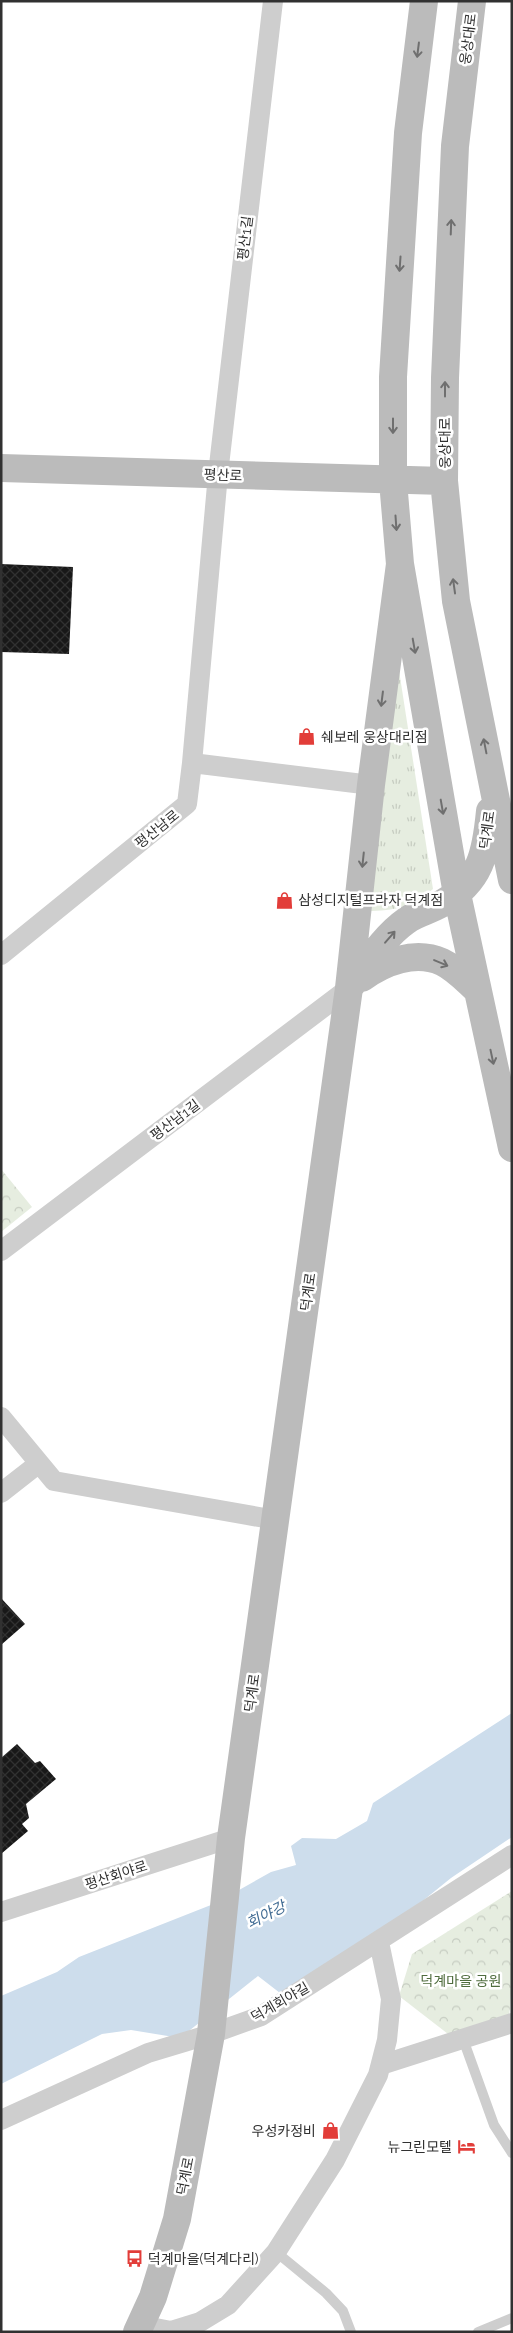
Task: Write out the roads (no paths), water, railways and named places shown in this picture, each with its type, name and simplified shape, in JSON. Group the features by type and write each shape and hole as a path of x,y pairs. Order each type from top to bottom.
{"street":[{"name":"평산1길","path":"192,764 218,474 273,1"},
{"path":"424,1 408,132 392,377 393,481 400,564 457,894 476,989 512,1148"},
{"name":"웅상대로","path":"472,1 455,146 445,378 444,481 456,601 492,785 506,825 512,880"},
{"name":"평산로","path":"1,468 444,481"},
{"path":"349,988 371,785 400,564"},
{"path":"192,764 371,785"},
{"name":"평산남로","path":"1,955 187,804 192,764"},
{"name":"덕계로","path":"138,2328 153,2297 177,2219 213,2025 230,1848 349,988 405,921 457,894 476,872 484,855 492,785"},
{"path":"349,988 376,968 400,959 425,958 442,962 476,989"},
{"name":"평산남1길","path":"1,1252 349,988"},
{"path":"1,1417 54,1481 276,1520"},
{"path":"1,1493 38,1464"},
{"name":"평산회야로","path":"1,1912 230,1848"},
{"name":"덕계회야길","path":"1,2120 213,2025 261,2016 512,1855"},
{"path":"138,2328 171,2331 200,2322 228,2305 276,2252 335,2160 378,2075 387,2040 391,1999 379,1942"},
{"path":"381,2065 512,2023"}],"lane":[{"path":"463,2039 494,2125 512,2152"},
{"path":"276,2252 326,2293 343,2311 350,2332"},
{"path":"478,2332 512,2318"}],"water":[{"name":"회야강","path":"512,1713 512,1837 451,1878 404,1916 280,1993 258,1976 180,2038 131,2030 102,2034 1,2084 1,1996 57,1972 79,1957 216,1903 271,1872 296,1865 291,1846 302,1838 336,1839 367,1821 373,1803"}],"place":[{"name":"쉐보레 웅상대리점","path":"307,737"},
{"name":"삼성디지털프라자 덕계점","path":"284,900"},
{"name":"우성카정비","path":"330,2131"},
{"name":"뉴그린모텔","path":"466,2147"},
{"name":"덕계마을(덕계다리)","path":"134,2259"}],"park label":[{"name":"덕계마을 공원","path":"461,1981"}]}
